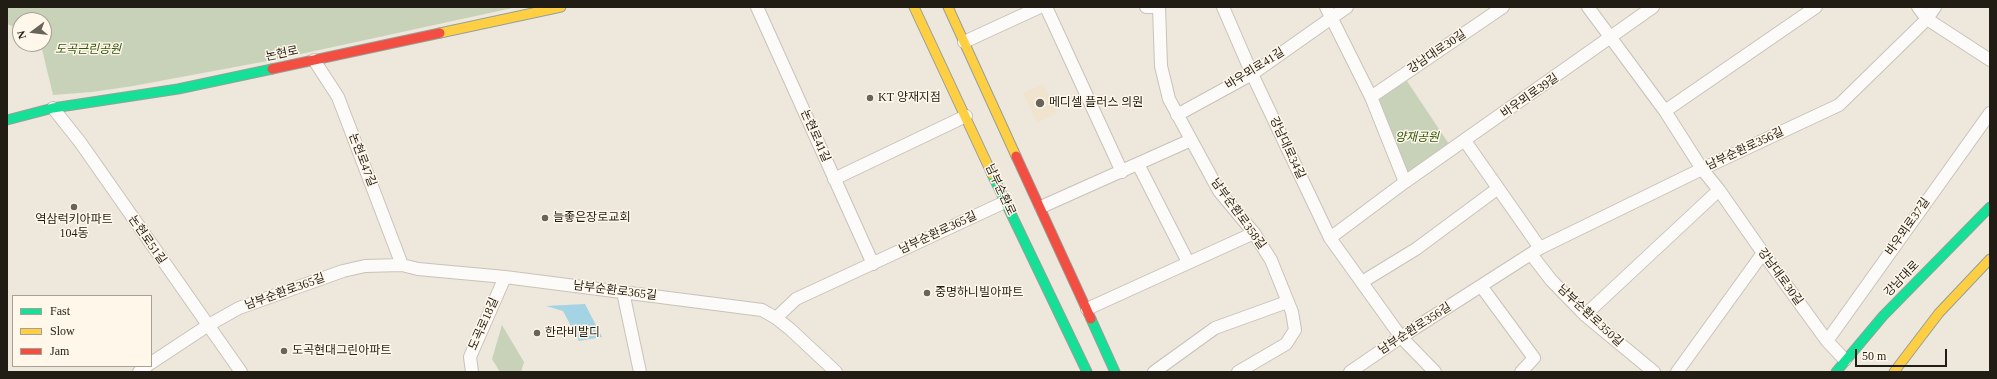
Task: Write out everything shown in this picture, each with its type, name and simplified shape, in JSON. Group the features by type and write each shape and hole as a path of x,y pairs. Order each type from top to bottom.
{"main road":[{"name":"논현로","path":"7,120 53,108 178,89 561,7"},
{"name":"남부순환로","path":"914,7 1005,202 1087,372"},
{"path":"948,7 1115,372"},
{"name":"강남대로","path":"1836,372 1883,316 1963,232 1990,207"},
{"path":"1894,372 1943,308 1990,259"}],"street":[{"name":"논현로41길","path":"757,7 873,264"},
{"path":"964,42 1040,7"},
{"path":"1046,7 1122,172"},
{"path":"1146,7 1159,7"},
{"name":"남부순환로358길","path":"1159,7 1161,66 1168,99 1220,191 1254,233 1271,260 1292,312 1295,330 1286,344 1238,372"},
{"name":"강남대로34길","path":"1223,7 1252,74 1330,238 1401,337 1435,372"},
{"path":"1326,7 1371,97 1405,182"},
{"name":"바우뫼로41길","path":"1176,115 1252,74 1347,7"},
{"name":"강남대로30길","path":"1371,97 1503,7"},
{"name":"강남대로30길","path":"1588,7 1665,111 1702,169 1719,190 1827,341 1845,360"},
{"name":"바우뫼로39길","path":"1330,238 1405,182 1653,7"},
{"path":"1665,111 1816,7"},
{"path":"1918,7 1927,19 1990,60"},
{"name":"남부순환로356길","path":"1350,372 1401,337 1536,251 1702,169 1839,105 1927,19 1935,7"},
{"name":"논현로47길","path":"314,60 338,96 402,265"},
{"name":"논현로51길","path":"53,108 80,142 207,326 241,372"},
{"name":"바우뫼로37길","path":"1827,341 1990,113"},
{"path":"834,179 966,116"},
{"path":"1041,208 1190,140"},
{"path":"1465,141 1536,251"},
{"path":"1138,164 1188,262"},
{"path":"1362,282 1416,249 1497,189"},
{"path":"1585,315 1719,190"},
{"name":"남부순환로365길","path":"152,362 207,326 239,308 343,271 365,266 402,265 418,269 505,277 762,310 776,318 796,299 1005,202"},
{"path":"1087,309 1254,233"},
{"name":"남부순환로350길","path":"1536,251 1552,280 1585,315 1654,372"},
{"path":"1677,372 1763,253"},
{"name":"도곡로18길","path":"472,372 470,357 505,277"},
{"path":"1481,286 1534,358 1521,372"},
{"path":"622,292 640,372"},
{"path":"1154,372 1215,328 1287,302"},
{"path":"776,318 836,372"}],"shaded area":[{"name":"메디셀 플러스 의원","path":"1043,84 1057,113 1037,123 1023,93"}],"green space":[{"name":"도곡근린공원","path":"7,7 517,7 278,59 133,86 92,92 53,95 43,52 52,52 52,12 12,12 12,26 7,24"},
{"name":"양재공원","path":"1407,81 1449,144 1406,175 1376,100"},
{"path":"502,325 524,362 521,372 500,372 492,359"}],"water":[{"path":"585,304 602,337 579,341 563,311 546,306"}],"traffic: fast":[{"path":"7,120 53,108 178,89 272,69"},
{"path":"992,174 1087,372"},
{"path":"1836,372 1883,316 1990,207"},
{"path":"1091,319 1115,372"}],"traffic: slow":[{"path":"440,33 561,7"},
{"path":"914,7 992,174"},
{"path":"948,7 1016,156"},
{"path":"1894,372 1939,313 1990,259"}],"traffic: jam":[{"path":"272,69 440,33"},
{"path":"1016,156 1091,319"}],"place":[{"name":"KT 양재지점","path":"870,98"},
{"name":"메디셀 플러스 의원","path":"1040,103"},
{"name":"역삼럭키아파트 104동","path":"74,207"},
{"name":"늘좋은장로교회","path":"545,218"},
{"name":"중명하니빌아파트","path":"927,293"},
{"name":"한라비발디","path":"537,333"},
{"name":"도곡현대그린아파트","path":"284,351"}]}
